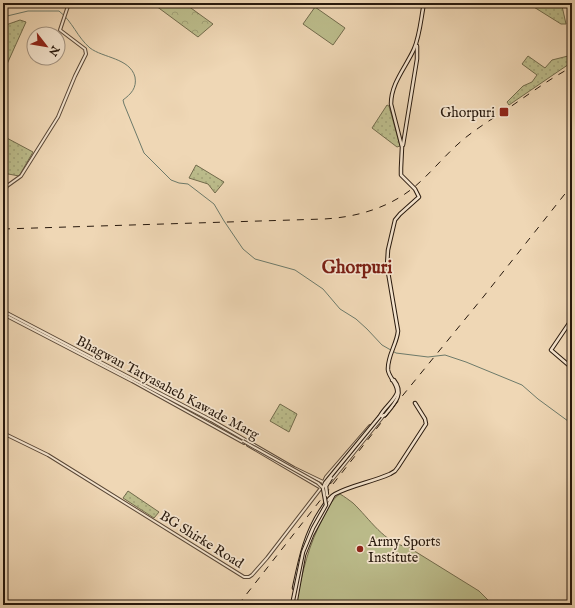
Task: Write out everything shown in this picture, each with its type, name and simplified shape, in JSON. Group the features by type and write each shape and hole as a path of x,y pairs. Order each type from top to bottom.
{"main road":[{"path":"293,605 302,560 307,545 312,532 328,504 326,486 382,415 398,392 388,370 390,356 397,340 398,331 387,266 388,250 395,220 419,197 402,175 400,168 402,147 417,59 416,43 424,3"},
{"path":"402,147 391,99 400,75 416,43"},
{"path":"572,319 551,350 572,368"},
{"path":"293,605 301,553 318,513 328,499 333,496 395,471 426,424 425,419 415,403"},
{"path":"293,605 303,552 311,532 326,505 322,487 382,415"}],"street":[{"path":"3,195 11,183 22,176 58,117 86,54 85,49 60,30 69,3"},
{"name":"Bhagwan Tatyasaheb Kawade Marg","path":"3,311 294,468 324,482"},
{"name":"Bhagwan Tatyasaheb Kawade Marg","path":"3,314 31,327"},
{"name":"Bhagwan Tatyasaheb Kawade Marg","path":"194,413 322,487"},
{"name":"BG Shirke Road","path":"3,432 48,455 244,577 249,577 267,558 322,487 324,482 382,415"},
{"path":"237,438 318,483 322,487"}],"green space":[{"path":"152,3 184,3 213,24 198,37"},
{"path":"523,3 563,3 562,6 566,24 561,24 529,4"},
{"path":"315,7 345,28 333,45 303,24"},
{"path":"20,20 26,22 3,73 3,26"},
{"path":"572,55 572,62 509,105 507,102 523,86 532,82 537,75 522,64 528,56 545,68 552,60"},
{"path":"387,105 389,106 400,146 397,147 372,128"},
{"path":"3,136 33,152 19,176 3,173"},
{"path":"196,165 224,182 215,193 208,184 189,178"},
{"path":"280,404 297,414 289,432 270,421"},
{"path":"128,491 159,512 154,518 123,498"},
{"name":"Army Sports Institute","path":"340,494 353,503 385,536 400,545 408,547 479,591 493,605 299,605 296,603 310,548 318,527 335,498"}],"waterway":[{"path":"3,17 28,11 59,11 64,15 90,48 128,66 135,77 135,84 131,93 123,100 144,153 171,180 188,184 214,204 243,249 255,259 295,270 323,289 340,309 356,319 382,345 396,353 428,357 445,355 466,362 522,385 572,424"}],"railway":[{"path":"3,229 324,219 364,213 376,209 411,190 465,138 542,85 572,67"},
{"path":"238,605 399,400 572,185"}],"place":[{"name":"Ghorpuri","path":"504,112"},
{"name":"Army Sports Institute","path":"360,549"}],"district":[{"name":"Ghorpuri","path":"357,267"}]}
